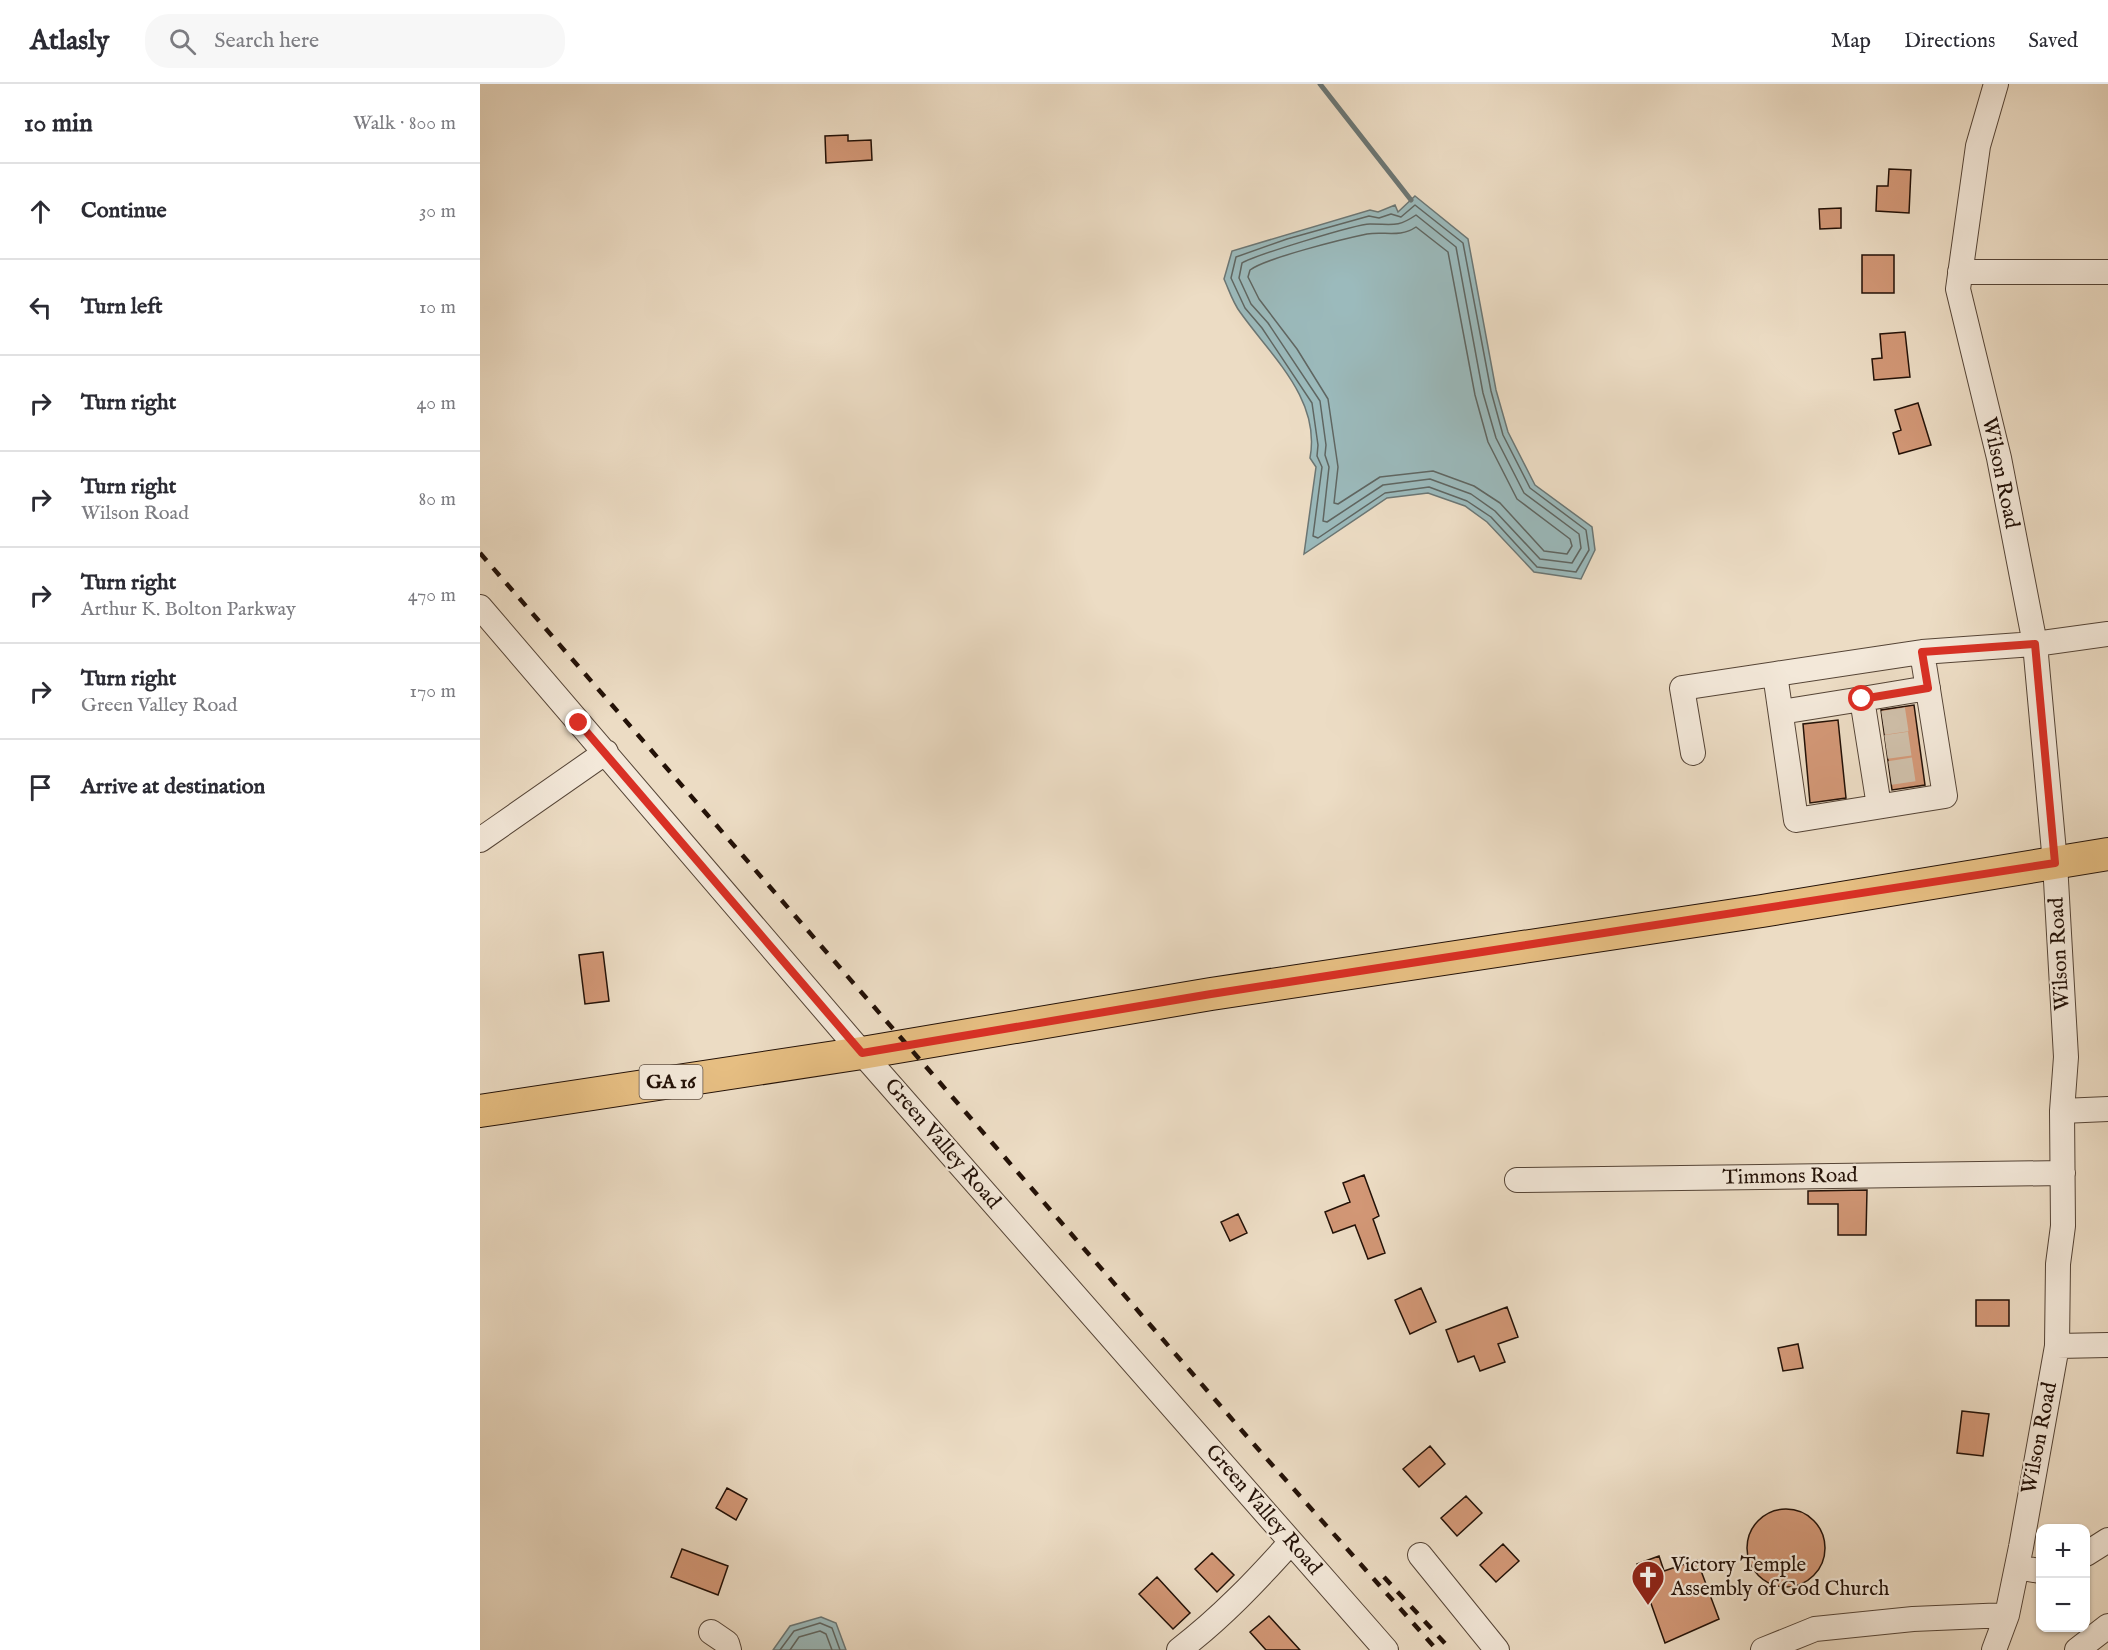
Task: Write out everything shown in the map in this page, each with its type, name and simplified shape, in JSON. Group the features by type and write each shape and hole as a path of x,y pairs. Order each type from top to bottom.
{"main road":[{"name":"GA 16","path":"480,1111 862,1053 1188,998 2108,854"}],"street":[{"name":"Wilson Road","path":"1994,1650 2030,1559 2056,1346 2063,1173 2062,1111 2066,1056 2055,863 2035,644 1999,458 1958,289 1978,146 1996,84"},
{"path":"1960,272 2108,272"},
{"name":"Green Valley Road","path":"483,617 606,752 862,1053 1386,1650"},
{"path":"1693,753 1682,688 1922,652 2035,644 2108,634"},
{"path":"1775,674 1797,820 1945,796 1932,766 1924,716 1928,688 1922,652"},
{"path":"1780,712 1928,688"},
{"path":"1862,699 1876,737 1882,774 1879,806"},
{"path":"480,840 606,752"},
{"path":"2062,1111 2108,1109"},
{"name":"Timmons Road","path":"1517,1180 2063,1173"},
{"path":"2056,1346 2108,1345"},
{"path":"2090,1551 2108,1540"},
{"path":"1179,1650 1214,1623 1243,1596 1291,1542"},
{"path":"1420,1555 1497,1650"},
{"path":"1763,1650 1815,1629 1913,1619 2007,1615"},
{"path":"2078,1650 2108,1626"},
{"path":"711,1632 727,1642 729,1650"}],"water":[{"path":"1415,196 1468,239 1496,390 1508,432 1535,485 1592,527 1595,550 1581,579 1534,572 1487,522 1465,506 1428,493 1387,498 1304,554 1316,467 1310,458 1311,437 1308,416 1291,379 1233,301 1224,279 1232,251 1370,210 1378,212 1395,205 1398,212"},
{"path":"821,1617 836,1623 846,1650 773,1650 790,1626"}],"building":[{"path":"848,135 848,141 871,140 872,160 826,163 825,136"},
{"path":"1889,169 1911,170 1909,213 1876,211 1877,186 1888,186"},
{"path":"1841,208 1841,228 1820,229 1819,209"},
{"path":"1862,255 1894,255 1894,293 1862,293"},
{"path":"1905,332 1910,377 1874,380 1872,359 1882,358 1880,334"},
{"path":"1918,403 1931,445 1899,454 1893,433 1901,430 1895,410"},
{"path":"1914,705 1925,785 1892,790 1881,710"},
{"path":"1838,720 1846,798 1810,803 1803,724"},
{"path":"603,952 609,1001 585,1004 579,955"},
{"path":"1364,1175 1379,1216 1373,1219 1385,1253 1368,1259 1355,1225 1333,1233 1325,1212 1350,1202 1343,1183"},
{"path":"1867,1190 1866,1235 1838,1235 1838,1204 1808,1204 1808,1191"},
{"path":"1238,1214 1247,1233 1230,1241 1221,1222"},
{"path":"1421,1288 1436,1322 1410,1334 1395,1300"},
{"path":"1976,1300 2009,1300 2009,1326 1976,1326"},
{"path":"1507,1307 1518,1337 1498,1344 1505,1362 1480,1371 1474,1356 1458,1362 1446,1330"},
{"path":"1798,1344 1803,1368 1783,1371 1778,1348"},
{"path":"1962,1411 1989,1414 1983,1456 1957,1453"},
{"path":"1430,1446 1445,1464 1419,1487 1403,1469"},
{"path":"727,1488 747,1499 736,1520 716,1508"},
{"path":"1466,1496 1482,1513 1457,1536 1441,1518"},
{"path":"1786,1509 1801,1512 1814,1520 1822,1533 1825,1548 1822,1563 1814,1576 1801,1584 1786,1587 1771,1584 1758,1576 1750,1563 1747,1548 1750,1533 1758,1520 1771,1512"},
{"path":"1503,1544 1519,1561 1496,1582 1480,1565"},
{"path":"682,1549 728,1566 718,1595 671,1577"},
{"path":"1212,1553 1234,1575 1217,1592 1195,1569"},
{"path":"1659,1556 1664,1571 1697,1560 1719,1619 1665,1643 1637,1564"},
{"path":"1157,1577 1190,1613 1173,1629 1139,1594"},
{"path":"1269,1616 1300,1650 1266,1650 1250,1632"}],"waterway":[{"path":"1320,84 1411,200"}],"tunnel":[{"path":"1883,723 1916,718"},
{"path":"1886,747 1920,742"},
{"path":"1890,773 1923,768"}],"railway":[{"path":"480,553 1251,1441 1437,1650"},
{"path":"1384,1577 1451,1650"}],"place":[{"name":"Victory Temple Assembly of God Church","path":"1648,1606"}],"route":[{"path":"579,723 862,1053 1211,994 1762,911 2055,863 2035,644 1922,652 1928,688 1862,699"}]}
